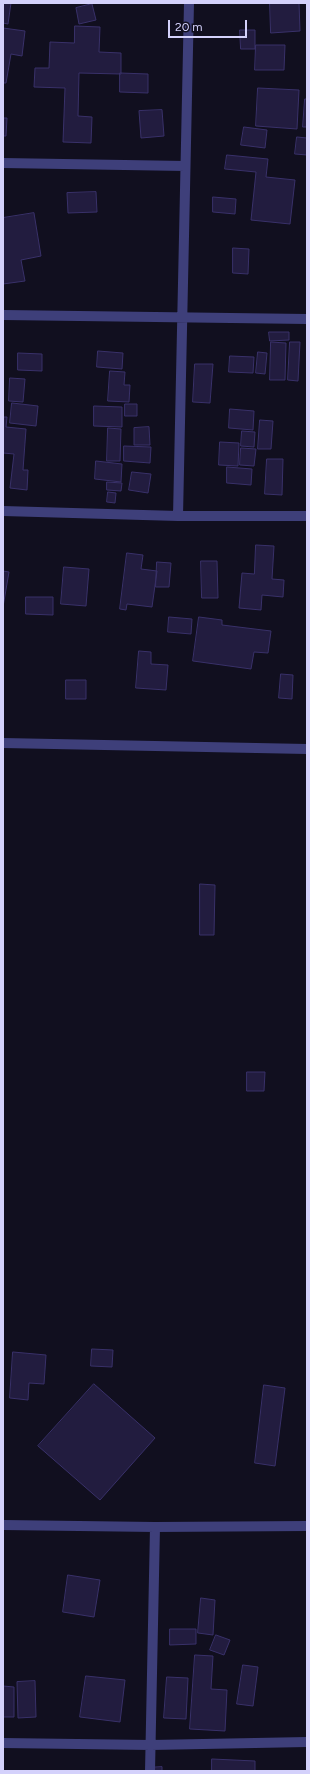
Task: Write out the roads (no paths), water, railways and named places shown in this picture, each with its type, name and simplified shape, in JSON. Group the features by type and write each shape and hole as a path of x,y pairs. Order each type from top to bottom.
{"street":[{"path":"178,516 181,318 189,3"},
{"path":"3,163 185,166"},
{"path":"3,316 307,319"},
{"path":"3,511 178,516 307,516"},
{"path":"3,743 307,749"},
{"path":"4,1525 155,1527 307,1526"},
{"path":"150,1771 155,1527"},
{"path":"3,1743 151,1745 307,1742"}]}
